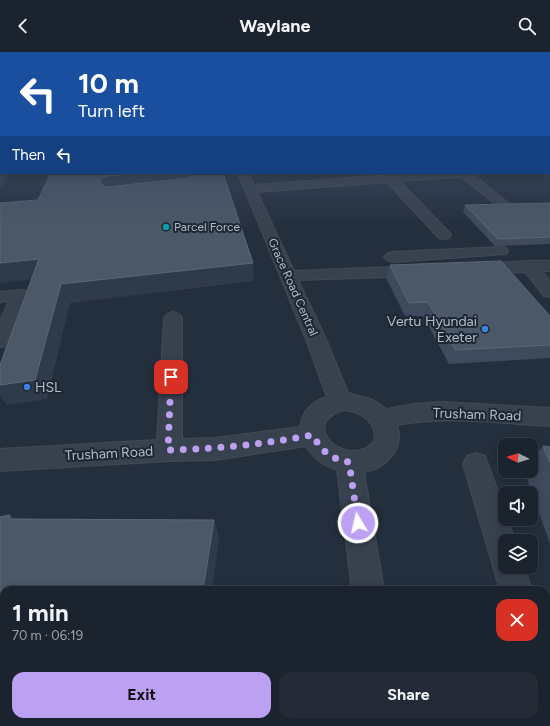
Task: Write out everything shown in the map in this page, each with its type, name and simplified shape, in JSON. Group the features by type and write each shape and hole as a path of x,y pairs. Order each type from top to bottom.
{"street":[{"path":"303,174 310,184"},
{"path":"242,180 310,184 362,176 389,178 447,174"},
{"path":"463,174 502,203"},
{"path":"389,178 444,235"},
{"name":"Grace Road Central","path":"242,180 315,337 340,402"},
{"path":"285,270 501,251"},
{"path":"529,266 550,292"},
{"path":"459,269 550,266"},
{"path":"285,270 436,270"},
{"path":"0,298 21,295 0,341"},
{"path":"168,450 173,318"},
{"path":"340,402 358,403 369,408 382,420 388,436 385,446 378,455 367,461 349,462 340,460 328,454 318,446 313,435 312,424 316,415 323,407 340,402"},
{"name":"Trusham Road","path":"382,420 414,413 442,411 550,417"},
{"name":"Trusham Road","path":"0,460 168,450 215,449 313,435"},
{"path":"349,462 367,586"},
{"path":"476,464 498,534"},
{"path":"510,574 515,586"}],"building":[{"path":"51,174 132,174 107,176 102,178 100,182 103,186 107,187 189,178 197,174 223,174 253,263 61,284 35,380 0,385 0,365 39,259 0,263 0,203 38,200"},
{"path":"550,203 550,237 498,239 465,205"},
{"name":"Vertu Hyundai Exeter","path":"501,261 550,316 550,345 455,350 428,302 409,303 390,265"},
{"path":"543,446 550,447 550,462"},
{"path":"10,515 9,519 214,520 204,586 0,586 0,517"}],"place":[{"name":"Parcel Force","path":"166,227"},
{"name":"Vertu Hyundai Exeter","path":"485,329"},
{"name":"HSL","path":"27,387"}],"route":[{"path":"171,377 168,450 215,449 313,435 318,446 328,454 340,460 349,462 358,523"}]}
